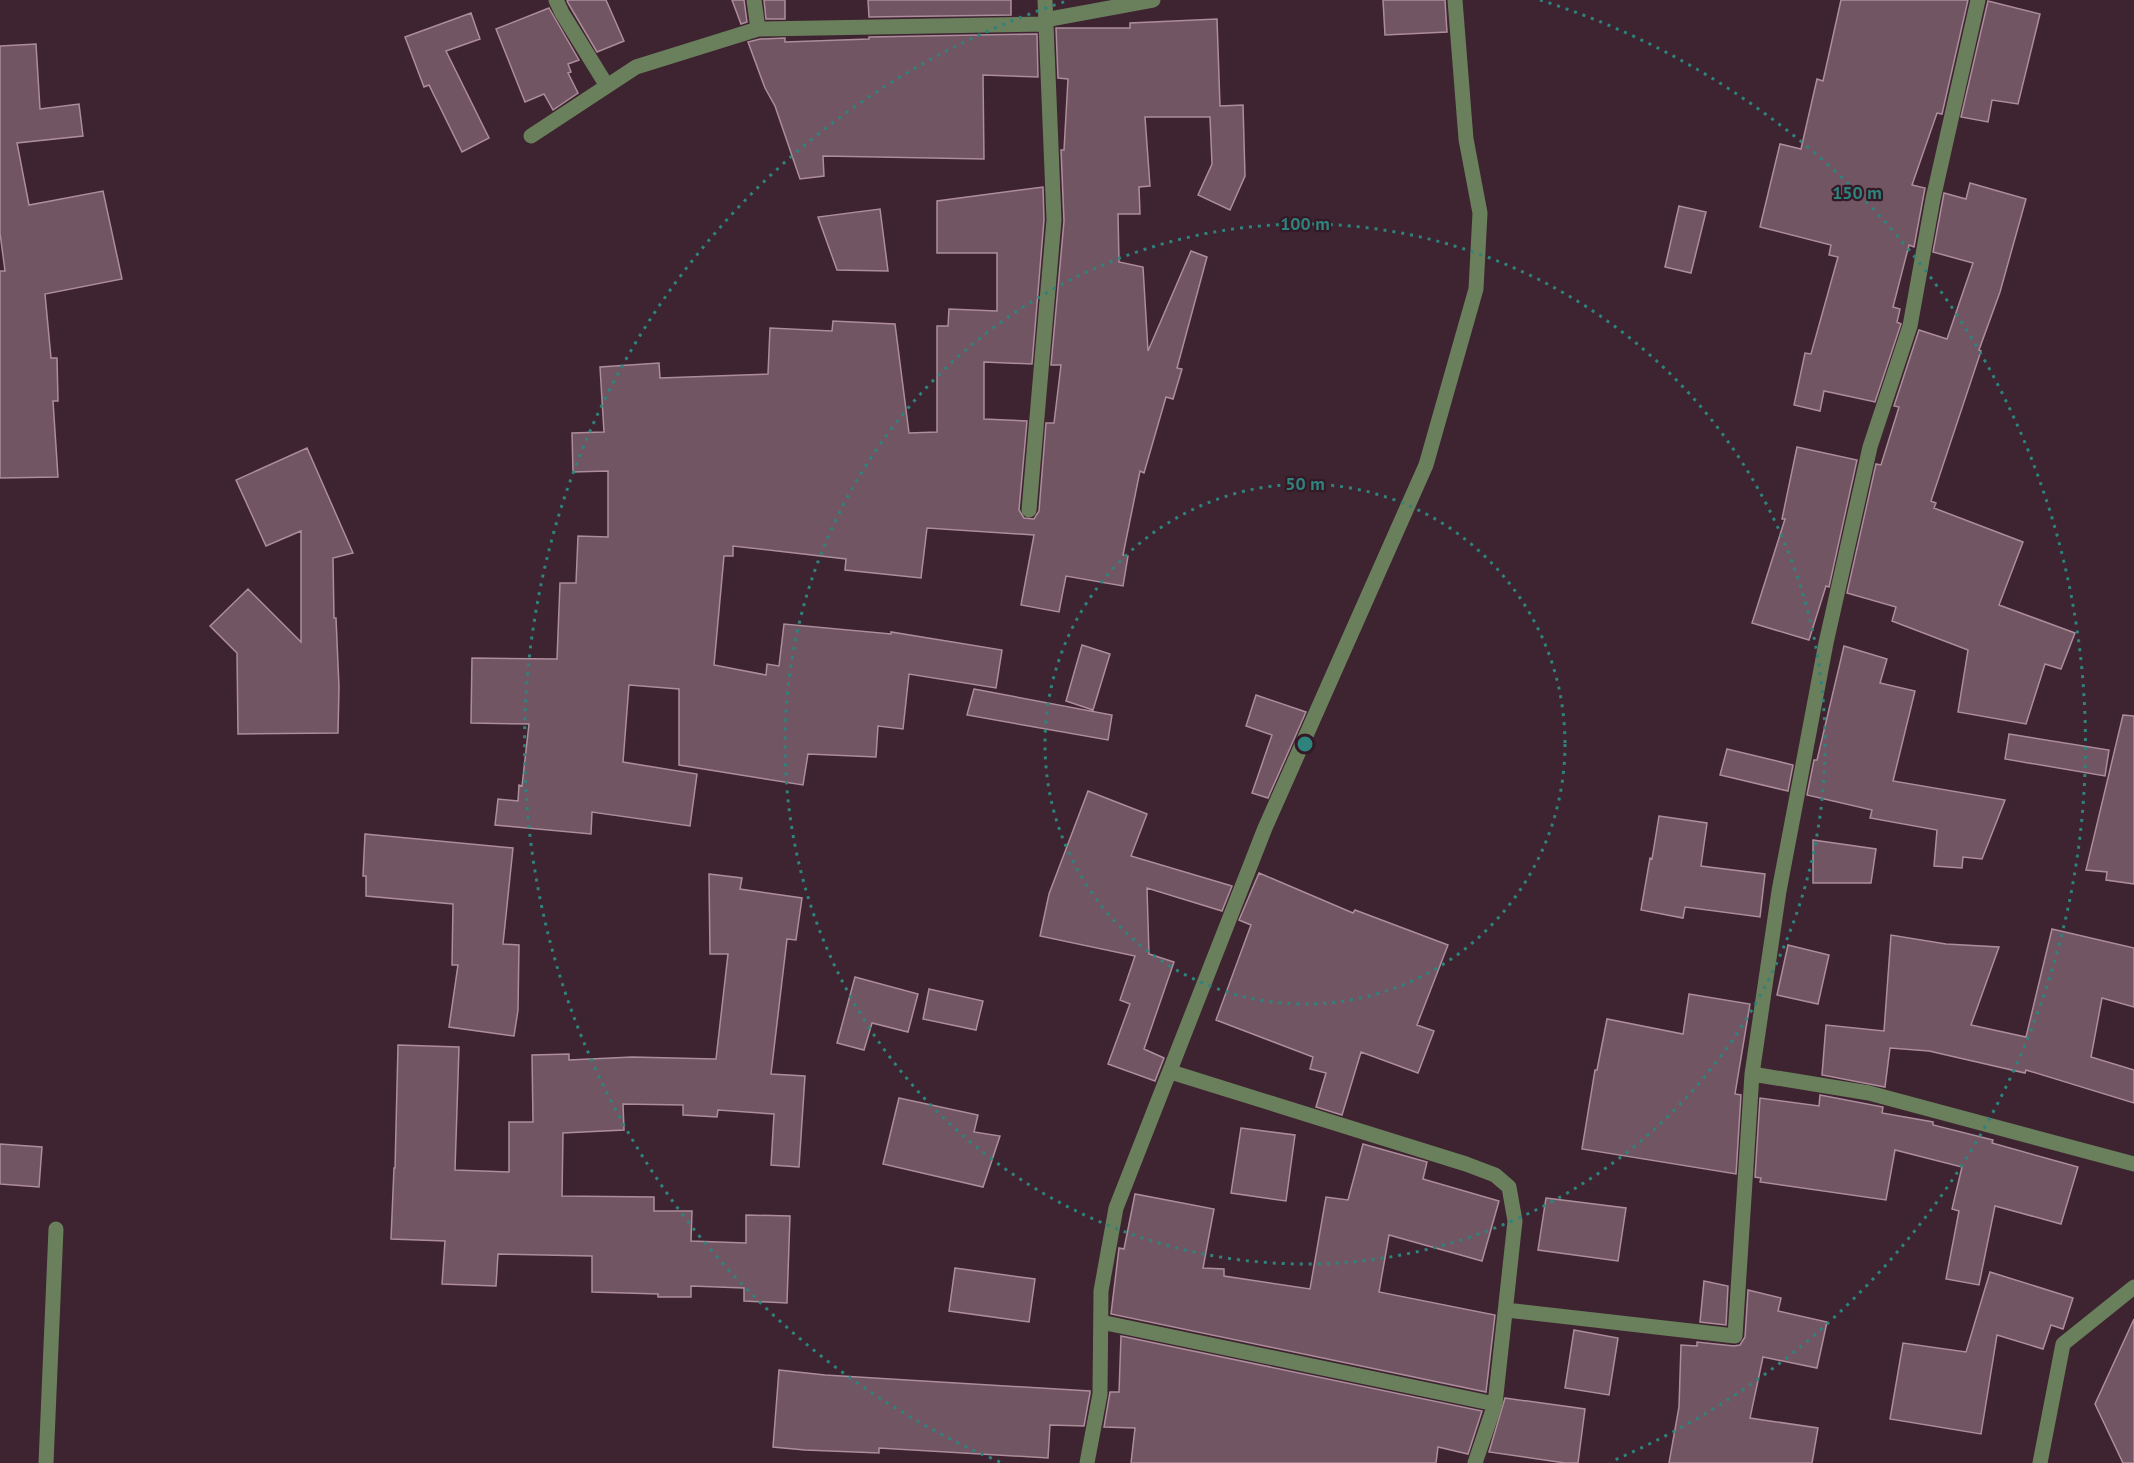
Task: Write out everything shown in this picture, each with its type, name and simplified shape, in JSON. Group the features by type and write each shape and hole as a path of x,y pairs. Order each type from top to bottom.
{"street":[{"path":"556,0 607,86"},
{"path":"754,0 758,29"},
{"path":"1029,510 1054,219 1045,0"},
{"path":"531,136 636,67 758,29 1045,24 1050,19 1153,0"},
{"path":"1087,1463 1100,1394 1101,1291 1116,1208 1265,828 1426,465 1476,289 1480,213 1466,139 1455,0"},
{"path":"1506,1310 1735,1336 1752,1074 1779,891 1826,643 1870,447 1910,326 1933,199 1977,0"},
{"path":"1170,1072 1495,1175 1509,1187 1515,1221 1495,1404 1475,1463"},
{"path":"1752,1074 1869,1093 2134,1164"},
{"path":"46,1463 56,1229"},
{"path":"2040,1463 2063,1344 2134,1287"},
{"path":"1101,1322 1495,1404"}],"building":[{"path":"606,0 624,41 597,52 567,1"},
{"path":"732,0 744,0 747,22 741,24"},
{"path":"764,0 785,0 785,19 766,19"},
{"path":"868,0 1011,0 1011,15 869,17"},
{"path":"1383,0 1445,0 1447,32 1385,35"},
{"path":"1841,0 1968,0 1942,114 1937,113 1912,185 1925,188 1914,247 1909,245 1893,307 1900,309 1897,322 1901,324 1875,402 1824,391 1820,411 1794,405 1805,353 1811,354 1838,257 1829,255 1831,245 1760,227 1780,144 1801,149 1817,79 1823,81"},
{"path":"1988,1 2040,14 2018,104 1992,100 1988,122 1961,117"},
{"path":"549,8 579,60 568,64 571,72 568,73 578,93 553,110 544,94 525,102 496,29"},
{"path":"471,13 480,39 446,51 489,138 462,152 429,85 424,87 405,37"},
{"path":"1217,19 1220,106 1243,105 1245,176 1230,210 1198,195 1212,164 1210,117 1145,117 1150,186 1139,187 1140,214 1118,214 1119,262 1143,267 1148,351 1191,251 1207,257 1177,368 1182,369 1173,399 1166,397 1144,473 1140,471 1123,555 1128,556 1123,586 1066,576 1059,612 1021,605 1034,535 927,528 921,578 845,570 846,559 733,546 733,556 724,556 714,665 766,675 767,664 779,666 784,624 891,634 891,632 1002,650 996,688 909,674 903,729 878,726 876,757 808,754 803,785 679,765 679,689 629,685 623,762 697,774 690,826 592,812 591,834 495,825 498,799 518,801 519,785 522,786 529,724 471,723 472,658 557,659 560,583 576,583 578,536 608,537 608,471 573,472 572,433 604,432 600,367 659,363 660,378 768,374 770,328 832,331 833,321 895,324 909,433 937,432 937,326 948,326 949,309 997,311 997,253 937,253 937,201 1043,187 1044,220 1032,364 984,362 984,419 1027,421 1019,510 1024,518 1034,519 1039,511 1046,423 1054,423 1061,365 1051,365 1064,221 1061,150 1064,150 1068,79 1058,78 1056,28 1130,28 1130,23"},
{"path":"1037,34 1038,77 983,75 984,159 823,156 824,176 800,179 775,106 765,88 748,42 785,38 785,42 869,39 869,37"},
{"path":"36,44 40,109 79,104 83,136 17,143 29,205 103,191 122,279 45,294 51,358 57,358 58,401 53,401 58,477 0,478 0,271 5,271 0,233 0,46"},
{"path":"1970,183 2026,199 2000,292 1931,501 1936,503 1934,508 2023,542 1999,605 2075,633 2061,669 2045,664 2026,724 1958,712 1968,650 1892,621 1896,607 1847,593 1876,464 1881,465 1899,407 1894,406 1919,330 1947,339 1973,263 1933,252 1944,193 1966,199"},
{"path":"1679,206 1706,212 1691,273 1665,267"},
{"path":"880,209 888,271 837,270 818,217"},
{"path":"1797,447 1857,460 1829,587 1826,586 1809,640 1752,623 1785,519 1782,519"},
{"path":"307,448 353,553 333,558 339,687 338,733 238,734 237,653 210,626 248,589 301,642 301,531 266,546 236,480"},
{"path":"1082,645 1110,654 1093,710 1066,701"},
{"path":"1844,646 1887,659 1880,683 1915,691 1893,781 2005,800 1982,859 1963,857 1962,868 1934,866 1937,830 1870,818 1872,810 1807,795"},
{"path":"974,689 1112,715 1108,740 967,715"},
{"path":"1256,695 1306,712 1268,798 1252,793 1272,735 1246,726"},
{"path":"2123,715 2134,716 2134,884 2106,880 2107,872 2086,870"},
{"path":"2009,734 2109,750 2105,776 2005,759"},
{"path":"1727,749 1793,765 1788,791 1720,775"},
{"path":"1088,791 1147,814 1131,856 1232,886 1222,911 1147,888 1149,954 1174,962 1144,1049 1164,1058 1155,1081 1108,1064 1130,1004 1120,1000 1135,956 1040,936 1049,894"},
{"path":"1659,816 1707,823 1701,866 1765,874 1760,917 1685,907 1683,918 1641,910"},
{"path":"365,834 513,848 503,944 519,945 518,1010 514,1036 449,1027 458,965 452,965 453,904 366,896 366,876 363,876"},
{"path":"1813,840 1876,849 1871,883 1813,883"},
{"path":"1259,873 1353,913 1355,910 1448,945 1417,1025 1434,1031 1418,1073 1361,1052 1342,1115 1316,1107 1326,1073 1310,1069 1313,1057 1216,1020 1251,925 1239,920"},
{"path":"709,874 742,878 740,889 802,898 796,940 787,939 771,1074 805,1076 799,1167 771,1165 774,1114 718,1110 717,1117 683,1115 683,1105 623,1104 624,1130 563,1133 562,1196 654,1197 654,1211 692,1211 691,1241 746,1243 746,1215 790,1216 787,1303 744,1301 744,1288 691,1286 691,1297 592,1292 592,1256 498,1254 496,1286 442,1284 445,1241 391,1239 398,1045 459,1047 455,1170 509,1172 509,1122 533,1122 532,1055 569,1054 569,1060 632,1057 716,1059 728,954 710,954"},
{"path":"2052,929 2134,948 2134,1007 2102,998 2091,1057 2134,1070 2134,1103 2026,1070 2025,1073 1929,1051 1890,1048 1885,1087 1822,1075 1826,1025 1884,1031 1891,935 1946,944 1999,947 1971,1025 2026,1037"},
{"path":"1788,945 1829,955 1818,1004 1777,995"},
{"path":"855,977 918,994 908,1032 872,1023 864,1050 837,1043"},
{"path":"929,989 983,1001 976,1030 923,1019"},
{"path":"1689,994 1750,1004 1735,1094 1741,1095 1736,1174 1582,1149 1595,1070 1597,1070 1607,1019 1683,1034"},
{"path":"1820,1095 1883,1107 1882,1113 1933,1122 1933,1125 1993,1140 1992,1143 2078,1167 2061,1224 1995,1206 1979,1285 1946,1279 1959,1211 1952,1209 1962,1167 1895,1150 1886,1200 1760,1182 1761,1178 1755,1177 1760,1098 1819,1106"},
{"path":"899,1098 978,1115 974,1132 1000,1136 983,1187 883,1164"},
{"path":"1241,1128 1295,1135 1286,1201 1231,1193"},
{"path":"0,1144 42,1147 39,1187 0,1184"},
{"path":"1363,1144 1427,1162 1423,1179 1499,1201 1482,1261 1389,1235 1379,1292 1495,1315 1486,1392 1111,1314 1119,1248 1124,1249 1135,1194 1214,1209 1203,1268 1224,1269 1224,1276 1310,1289 1326,1197 1348,1200"},
{"path":"1546,1198 1626,1208 1618,1261 1538,1250"},
{"path":"955,1268 1035,1279 1029,1322 949,1311"},
{"path":"1990,1272 2073,1298 2063,1329 2051,1325 2043,1349 1997,1335 1981,1434 1890,1419 1903,1343 1966,1352"},
{"path":"1704,1281 1728,1286 1726,1325 1700,1322"},
{"path":"1748,1290 1781,1298 1778,1311 1827,1322 1817,1368 1763,1357 1750,1418 1818,1428 1812,1463 1669,1463 1679,1407 1681,1345 1697,1346 1697,1342 1740,1345 1745,1337"},
{"path":"2134,1319 2134,1463 2123,1463 2095,1404"},
{"path":"1574,1330 1618,1338 1609,1395 1565,1388"},
{"path":"1121,1336 1482,1411 1468,1454 1438,1447 1436,1463 1131,1463 1135,1428 1104,1427 1110,1392 1119,1392"},
{"path":"779,1370 825,1375 1090,1391 1090,1393 1084,1426 1050,1425 1048,1458 879,1448 879,1453 805,1450 773,1447"},
{"path":"1505,1398 1585,1409 1578,1463 1489,1452"}]}
